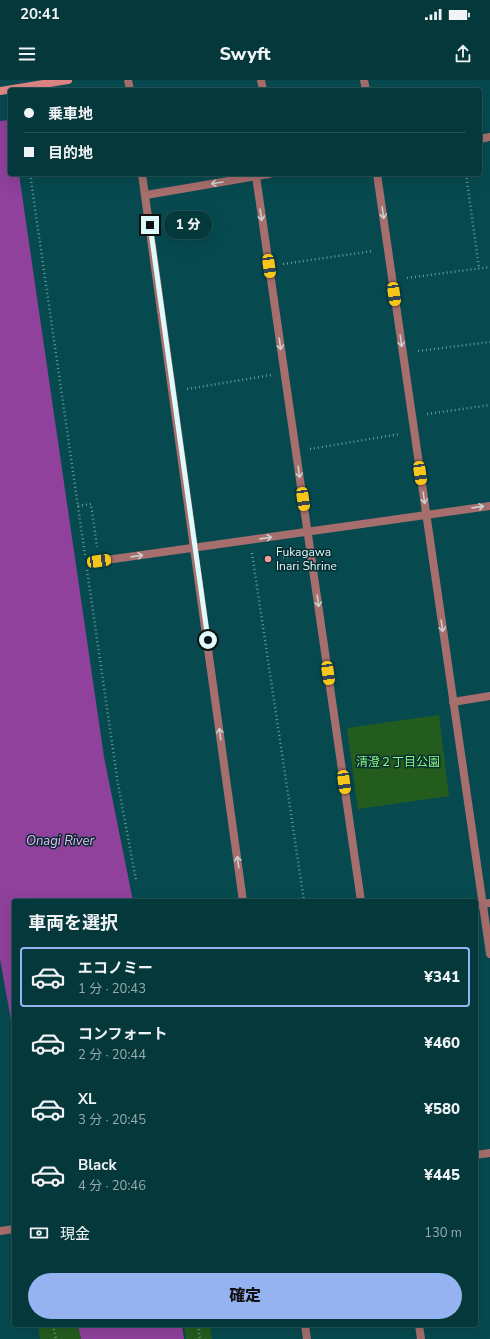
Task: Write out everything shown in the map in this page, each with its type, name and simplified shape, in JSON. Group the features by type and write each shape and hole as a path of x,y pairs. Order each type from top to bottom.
{"main road":[{"path":"16,88 68,80"}],"street":[{"path":"142,176 243,899"},
{"path":"146,194 256,176 361,899"},
{"path":"377,176 490,954"},
{"path":"99,561 490,506"},
{"path":"453,702 490,696"},
{"path":"478,1155 490,1153"},
{"path":"0,1231 12,1229"},
{"path":"305,1327 307,1339"},
{"path":"419,1327 421,1339"}],"path":[{"path":"30,176 85,555"},
{"path":"466,176 479,268"},
{"path":"269,266 388,250"},
{"path":"392,280 490,267"},
{"path":"403,353 490,342"},
{"path":"173,392 284,372"},
{"path":"412,415 490,405"},
{"path":"296,451 414,432"},
{"path":"78,506 91,504 99,561"},
{"path":"250,540 304,899"},
{"path":"86,562 118,784 136,880"},
{"path":"53,1327 56,1339"},
{"path":"198,1327 200,1339"}],"green space":[{"name":"清澄２丁目公園","path":"439,715 449,796 358,809 347,728"},
{"path":"38,1327 78,1327 81,1339 40,1339"},
{"path":"184,1327 210,1327 212,1339 186,1339"}],"water":[{"name":"Onagi River","path":"0,80 8,104 8,176 19,176 104,757 133,899 12,899 12,1026 0,959"},
{"path":"78,1327 182,1327 184,1339 81,1339"}],"pier":[{"path":"0,80 8,80 8,120 0,121"}],"place":[{"name":"Fukagawa Inari Shrine","path":"268,559"}],"route":[{"path":"150,225 208,640"}]}
